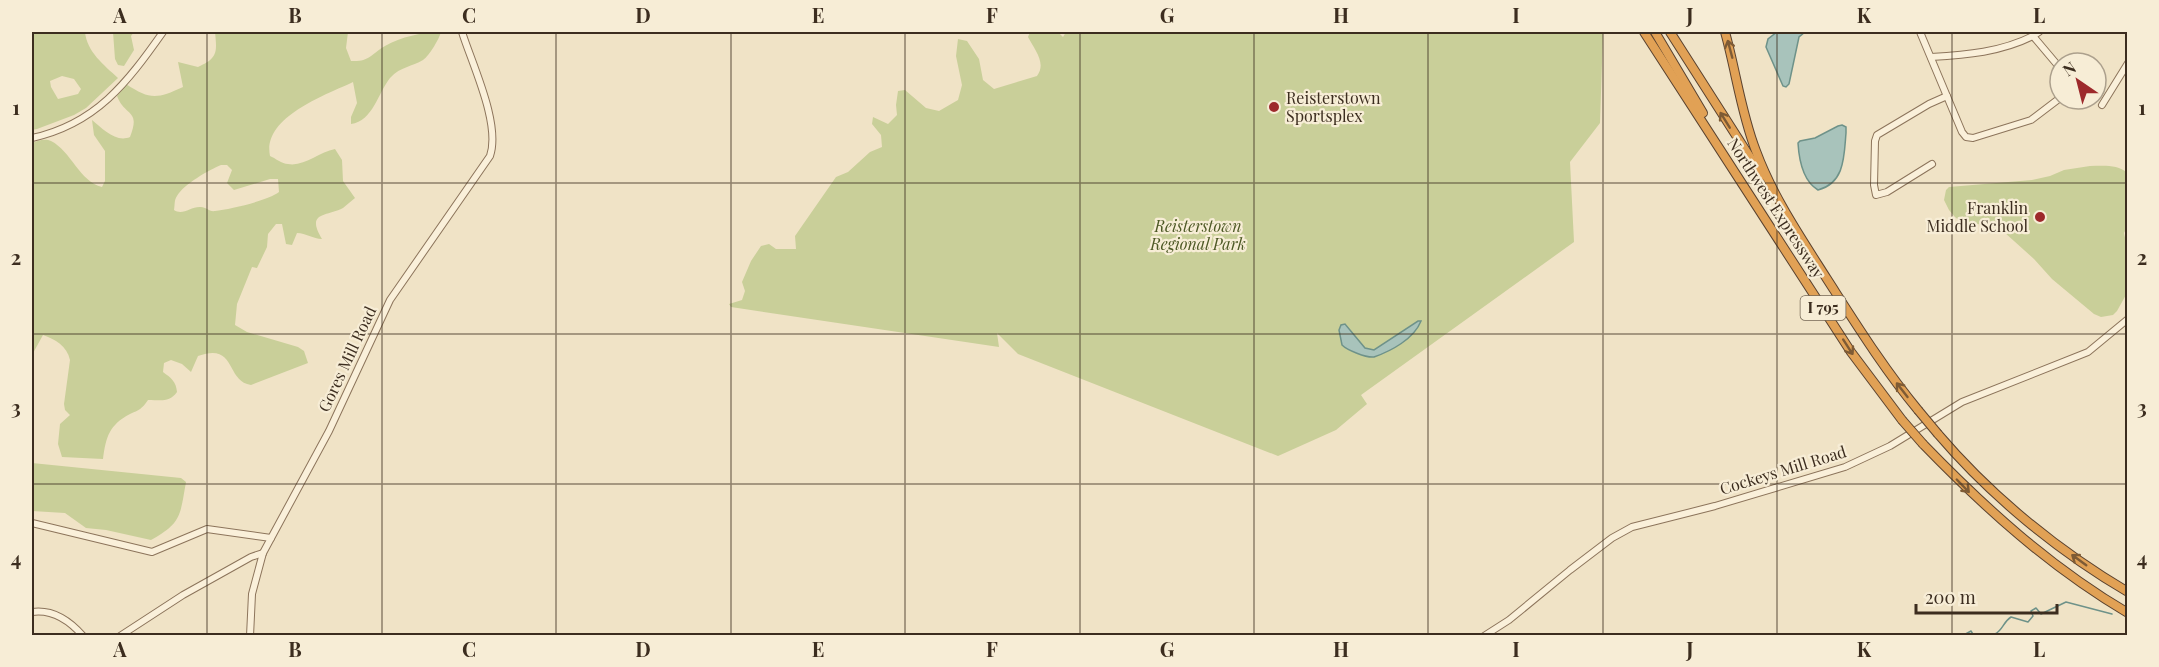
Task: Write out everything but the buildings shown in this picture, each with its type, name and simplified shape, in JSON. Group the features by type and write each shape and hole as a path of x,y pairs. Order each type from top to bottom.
{"highway":[{"name":"Northwest Expressway","path":"1644,32 1851,352 1902,420 1972,495 2032,547 2077,581 2127,613"},
{"path":"1655,32 1749,192"},
{"path":"1670,32 1791,222"},
{"name":"Northwest Expressway","path":"1725,32 1755,150 1791,222 1869,344 1938,435 2000,497 2087,566 2127,592"}],"street":[{"path":"32,138 68,126 101,106 127,80 163,32"},
{"name":"Gores Mill Road","path":"250,636 252,594 263,553 333,423 390,300 490,156 493,147 493,130 462,32"},
{"path":"1920,32 1966,137 1973,138 2031,120 2048,107"},
{"path":"1931,57 1999,49 2036,34 2048,51"},
{"path":"2108,95 2127,63"},
{"path":"1932,164 1887,192 1876,195 1874,185 1877,135 1947,96"},
{"name":"Cockeys Mill Road","path":"1484,636 1509,620 1590,555 1632,527 1715,506 1845,467 1890,446 1963,402 2088,352 2127,319"},
{"path":"32,523 152,552 207,529 271,538"},
{"path":"120,636 165,605 251,557 263,553"},
{"path":"32,612 44,612 58,616 83,636"}],"green space":[{"path":"32,32 85,32 93,52 118,78 86,108 74,115 32,130","holes":["62,76 74,79 81,89 78,94 58,99 50,81"]},
{"path":"113,32 134,32 131,36 134,50 124,66 118,65 115,59"},
{"path":"215,32 348,32 346,48 351,61 357,61 366,59 385,46 405,38 441,32 426,58 398,71 390,78 365,118 351,124 351,117 357,103 353,82 298,109 276,130 270,142 270,156 288,164 300,163 335,149 342,160 343,181 355,198 343,208 317,220 316,224 322,239 297,233 292,245 286,244 282,224 276,224 268,234 267,247 257,268 252,267 237,304 235,325 247,332 298,347 304,351 308,363 251,385 237,377 225,358 219,354 210,353 198,356 191,372 182,364 171,360 164,363 163,372 174,382 177,392 174,396 168,399 148,400 140,409 117,423 107,438 103,459 62,457 58,444 60,424 70,415 65,410 64,404 70,360 60,344 43,335 32,355 32,143 51,141 64,152 81,173 94,184 102,187 105,181 105,151 94,135 92,120 115,137 130,137 133,117 120,103 117,96 126,84 141,93 154,96 183,87 178,62 198,67 209,61 215,54","holes":["227,165 232,170 227,183 234,190 270,179 278,179 279,192 257,201 222,210 213,211 201,207 181,212 174,210 180,191 210,170"]},
{"name":"Reisterstown Regional Park","path":"1030,32 1058,32 1063,37 1066,32 1603,32 1600,123 1570,162 1574,242 1361,395 1367,404 1336,430 1278,456 1018,354 997,333 999,347 731,307 729,304 742,300 745,291 742,282 751,261 761,246 769,244 776,249 796,249 795,236 836,177 848,172 870,152 882,147 881,135 872,124 873,117 888,124 897,115 898,91 905,90 926,108 939,111 958,100 962,85 956,56 958,39 967,41 979,59 983,80 994,89 1037,76 1041,66 1028,37"},
{"path":"2090,166 2115,167 2127,173 2127,227 2124,233 2127,247 2127,293 2113,315 2101,317 2094,314 2052,279 2004,232 1985,225 1961,222 1949,210 1944,200 1949,187 2032,180 2064,170"},
{"path":"32,463 181,478 186,482 178,517 169,528 151,540 86,528 65,513 32,511"}],"water":[{"path":"1777,32 1805,32 1799,37 1789,84 1786,87 1783,86 1766,47 1768,39"},
{"path":"1842,125 1846,127 1846,133 1841,168 1833,181 1818,190 1805,176 1798,143 1815,138"},
{"path":"1421,321 1408,339 1374,357 1357,353 1342,345 1339,330 1341,325 1345,324 1365,348 1374,350"}],"waterway":[{"path":"1995,634 2011,617 2028,622 2033,616 2031,611 2036,608 2041,614 2066,602 2112,614"},
{"path":"1962,636 1971,631 1974,636"}],"place":[{"name":"Reisterstown Sportsplex","path":"1274,107"},
{"name":"Franklin Middle School","path":"2040,217"}]}
